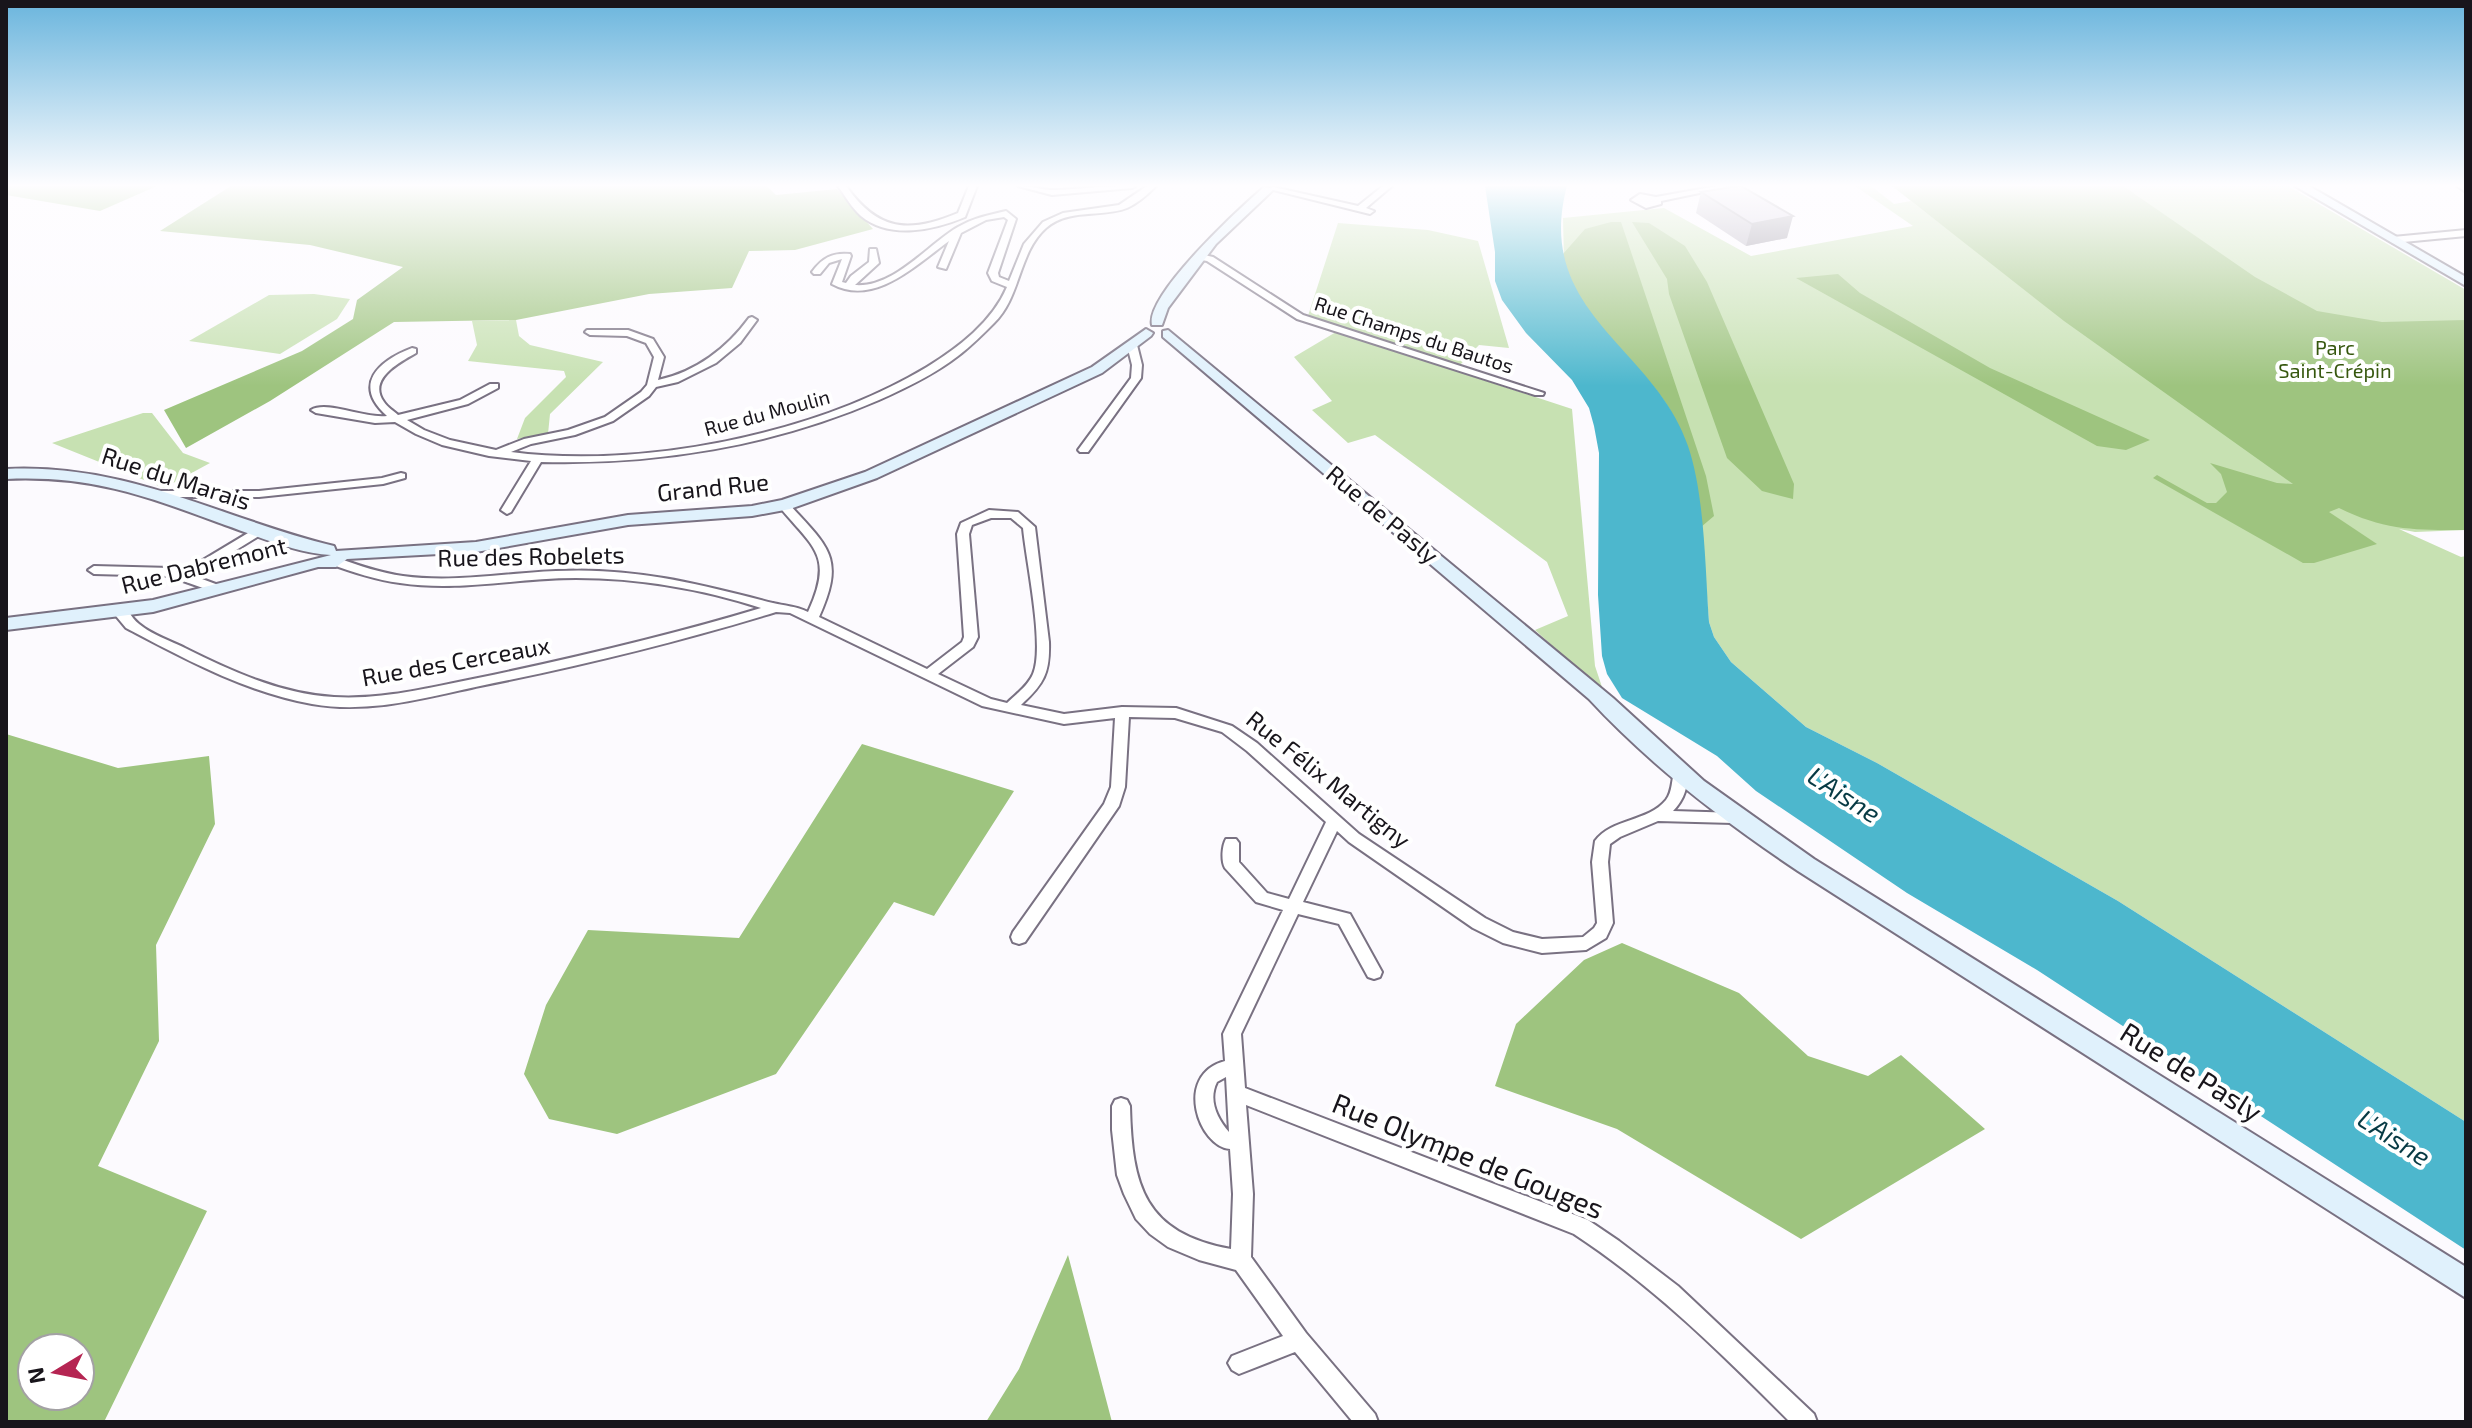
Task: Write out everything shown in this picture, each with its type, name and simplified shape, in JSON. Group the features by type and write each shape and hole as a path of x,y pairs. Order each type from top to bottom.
{"main road":[{"name":"Grand Rue","path":"331,557 476,547 628,520 752,511 829,492 1097,370 1157,330 1161,308 1204,253"},
{"path":"2415,253 2466,282"},
{"name":"Rue de Pasly","path":"1157,330 1596,695 1724,796 1884,913"},
{"name":"Rue du Marais","path":"6,474 91,475 159,494 331,557"},
{"name":"Rue Dabremont","path":"6,624 123,611 331,557"},
{"name":"Rue de Pasly","path":"1596,695 1644,744 1680,774 1733,817 1803,866 1884,913 2466,1284"}],"street":[{"path":"848,288 854,278 874,263 873,253"},
{"path":"817,272 823,262 836,255 847,256 837,284 848,288 882,285 927,253"},
{"path":"943,267 949,253"},
{"path":"999,253 993,273 995,279 1011,285"},
{"name":"Rue du Moulin","path":"396,419 421,433 452,444 538,458 602,460 674,454 828,418 922,375 958,351 996,316 1025,253"},
{"name":"Rue Champs du Bautos","path":"1200,257 1210,259 1312,323 1539,393"},
{"path":"652,385 674,380 712,361 737,341 752,320"},
{"path":"499,453 528,441 571,433 609,419 645,394 652,385 659,357 650,341 628,333 590,332"},
{"path":"1084,450 1136,378 1137,365 1132,345"},
{"path":"396,419 378,403 374,387 382,370 412,351"},
{"path":"316,410 332,410 376,420 396,419 464,402 494,386"},
{"path":"507,510 538,458"},
{"path":"159,494 259,494 383,481 401,476"},
{"path":"784,505 825,553 829,568 824,593 812,617"},
{"path":"929,674 968,644 971,637 963,534 967,523 989,514 1014,514 1029,527 1040,625 1041,669 1035,682 1009,709"},
{"path":"185,576 258,531"},
{"name":"Rue des Robelets","path":"331,557 375,575 411,581 465,582 575,574 655,578 734,594 775,608"},
{"path":"94,570 171,572 217,589"},
{"name":"Rue des Cerceaux","path":"123,611 122,616 131,625 202,662 285,693 346,703 385,701 609,656 775,608 792,609 812,617"},
{"name":"Rue Félix Martigny","path":"812,617 987,703 1009,709 1064,719 1122,712 1176,713 1227,729 1252,747 1354,838 1479,923 1509,938 1542,946 1563,947 1586,943 1600,933 1605,923 1600,862 1603,841 1616,830 1656,816 1672,806 1681,789 1680,774"},
{"path":"1019,937 1111,806 1118,787 1122,712"},
{"name":"Rue Félix Martigny","path":"1656,816 1733,817"},
{"path":"1334,821 1232,1034 1243,1194 1241,1260 1299,1340 1367,1422"},
{"path":"1231,843 1231,864 1262,898 1344,919 1374,972"},
{"path":"1235,1067 1218,1068 1210,1075 1202,1098 1212,1127 1224,1140 1239,1141"},
{"name":"Rue Olympe de Gouges","path":"1236,1093 1581,1227 1622,1252 1674,1293 1806,1422"},
{"path":"1121,1106 1120,1154 1136,1205 1174,1242 1231,1260 1241,1260"},
{"path":"1239,1363 1299,1340"}],"green space":[{"path":"342,253 748,253 732,288 649,294 516,320 394,322 270,401 186,448 164,410 302,351 353,319 357,300 403,267"},
{"path":"1328,253 1481,253 1509,348 1479,345 1460,365 1307,319"},
{"path":"1564,253 1745,253 1751,256 1769,253 2402,253 2466,290 2466,530 2415,532 2399,529 2461,557 2466,556 2466,1122 2118,901 1877,763 1806,727 1731,662 1714,637 1709,622 1700,511 1688,447 1564,262"},
{"path":"1631,253 1706,476 1714,516 1701,527 1686,447 1678,425 1650,382 1582,302 1570,279 1563,254"},
{"path":"1651,253 1689,253 1707,282 1794,484 1793,499 1762,491 1727,458 1669,294 1667,279"},
{"name":"Parc Saint-Crépin","path":"1977,253 2220,253 2255,277 2317,311 2382,322 2466,320 2466,530 2401,528 2339,508 2329,512 2377,544 2314,563 2303,563 2153,478 2157,475 2207,503 2216,503 2227,492 2221,474 2210,463 2277,483 2293,484 2064,321"},
{"path":"1838,274 1860,293 1990,368 2150,440 2126,450 2097,446 1796,278"},
{"path":"314,294 350,299 337,319 280,354 189,341 269,295"},
{"path":"516,320 519,336 530,345 603,362 550,414 548,434 517,439 525,418 566,377 564,371 468,361 477,345 472,321"},
{"path":"1336,332 1572,409 1595,666 1604,693 1535,630 1568,616 1547,562 1375,435 1348,443 1312,410 1332,401 1294,357"},
{"path":"143,413 152,413 183,453 210,463 164,488 52,443"},
{"path":"6,734 118,768 209,756 215,824 156,945 159,1041 98,1166 207,1211 104,1422 6,1422"},
{"path":"862,744 1014,791 934,916 894,902 776,1074 617,1134 549,1119 524,1074 546,1005 588,930 739,938"},
{"path":"1622,943 1739,993 1808,1056 1868,1076 1901,1055 1985,1129 1801,1239 1617,1129 1495,1086 1516,1024 1584,960"},
{"path":"1068,1255 1112,1422 986,1422 1019,1369"}],"water":[{"name":"L'Aisne","path":"1495,253 1565,253 1567,266 1581,298 1672,411 1688,446 1698,487 1709,622 1714,637 1731,662 1806,727 1877,763 2118,901 2466,1122 2466,1250 2037,970 1907,893 1756,791 1717,756 1622,698 1607,674 1602,656 1598,595 1599,453 1589,408 1572,380 1526,333 1502,300 1495,281"}]}
